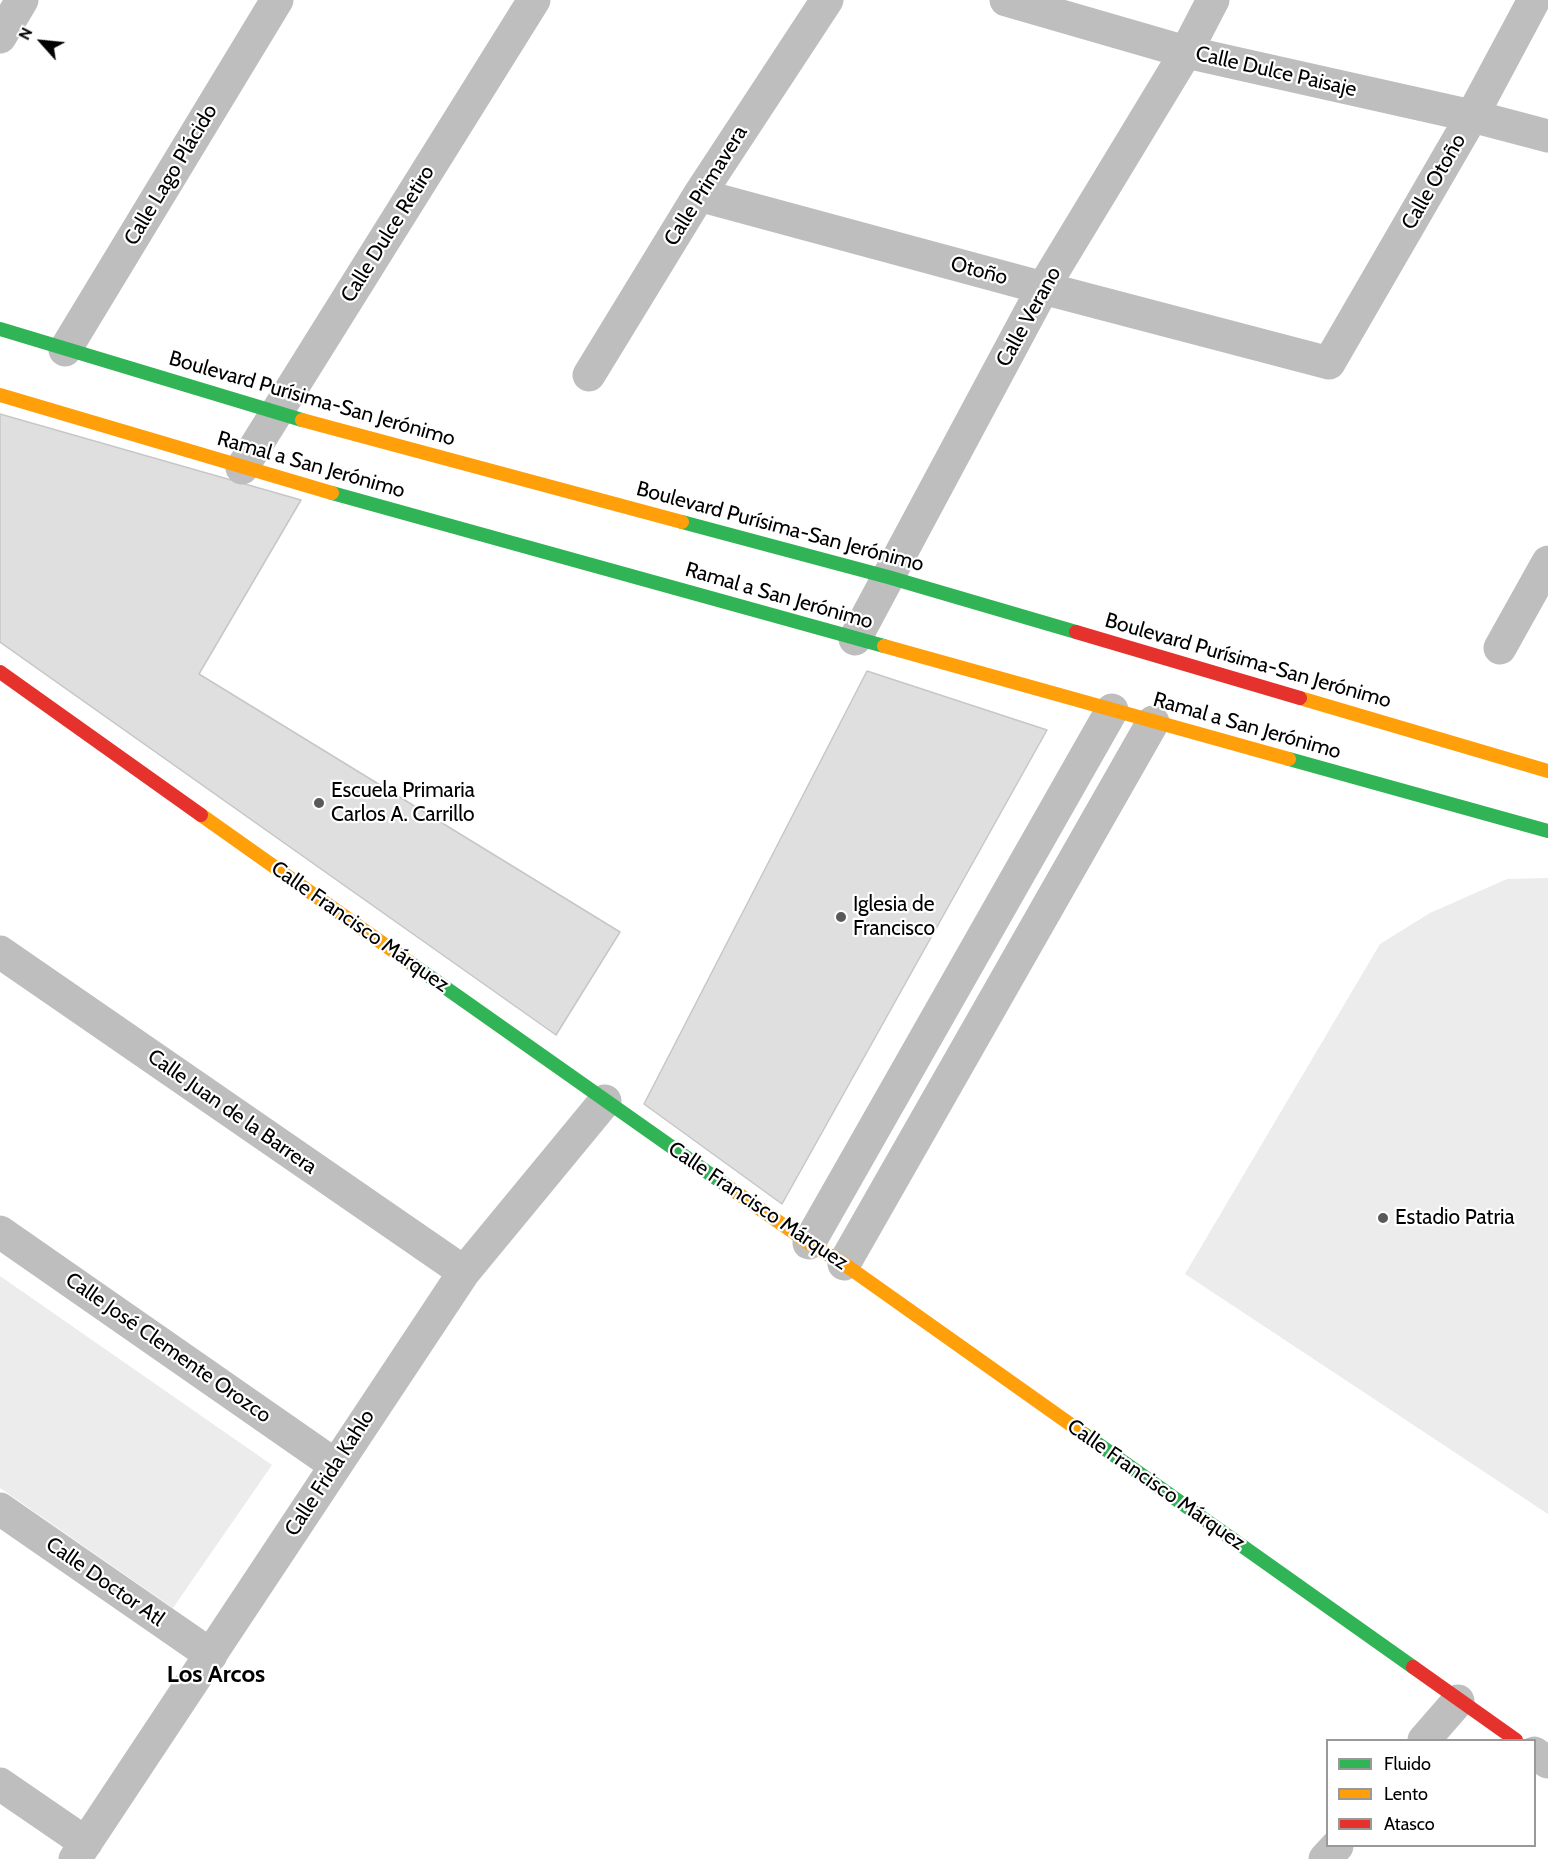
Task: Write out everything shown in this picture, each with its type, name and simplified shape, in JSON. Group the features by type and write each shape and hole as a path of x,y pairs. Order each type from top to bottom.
{"street":[{"path":"0,37 22,0"},
{"name":"Calle Lago Plácido","path":"65,350 277,0"},
{"name":"Calle Dulce Retiro","path":"242,468 534,0"},
{"name":"Calle Primavera","path":"589,375 699,195 827,0"},
{"name":"Calle Dulce Paisaje","path":"1006,0 1186,52 1472,116 1548,136"},
{"name":"Calle Verano","path":"855,639 1043,288 1186,52 1213,0"},
{"name":"Calle Otoño","path":"1329,363 1472,116 1534,0"},
{"name":"Otoño","path":"699,195 1329,363"},
{"name":"Boulevard Purísima-San Jerónimo","path":"0,329 277,413 888,577 1548,771"},
{"name":"Ramal a San Jerónimo","path":"0,395 242,468 1548,831"},
{"path":"1500,648 1548,562"},
{"name":"Calle Francisco Márquez","path":"0,672 605,1101 809,1243 844,1264 1515,1739"},
{"path":"809,1243 1112,710"},
{"path":"844,1264 1153,722"},
{"name":"Calle Juan de la Barrera","path":"0,952 464,1272"},
{"name":"Calle Frida Kahlo","path":"80,1851 464,1272 605,1101"},
{"name":"Calle José Clemente Orozco","path":"0,1232 335,1465"},
{"name":"Calle Doctor Atl","path":"0,1509 211,1655"},
{"path":"1425,1739 1458,1701"},
{"path":"0,1784 80,1851"},
{"path":"1325,1859 1335,1847"}],"shaded area":[{"name":"Estadio Patria","path":"1548,878 1548,1514 1185,1274 1380,944 1430,913 1507,879"},
{"path":"0,1276 272,1465 173,1608 0,1488"}],"building":[{"name":"Escuela Primaria Carlos A. Carrillo","path":"0,414 301,500 199,674 620,932 556,1035 0,642"},
{"name":"Iglesia de Francisco","path":"867,671 1047,730 782,1204 644,1104"}],"traffic: fast":[{"path":"0,329 302,420"},
{"path":"332,493 884,646"},
{"path":"682,522 888,577 1076,632"},
{"path":"1289,759 1548,831"},
{"path":"409,962 727,1186"},
{"path":"1084,1434 1413,1667"}],"traffic: slow":[{"path":"0,395 332,493"},
{"path":"302,420 682,522"},
{"path":"884,646 1289,759"},
{"path":"1300,698 1548,771"},
{"path":"201,815 409,962"},
{"path":"727,1186 809,1243 844,1264 1084,1434"}],"traffic: jam":[{"path":"1076,632 1300,698"},
{"path":"0,672 201,815"},
{"path":"1413,1667 1515,1739"}],"place":[{"name":"Escuela Primaria Carlos A. Carrillo","path":"319,803"},
{"name":"Iglesia de Francisco","path":"841,917"},
{"name":"Estadio Patria","path":"1383,1218"}],"district":[{"name":"Los Arcos","path":"216,1675"}]}
